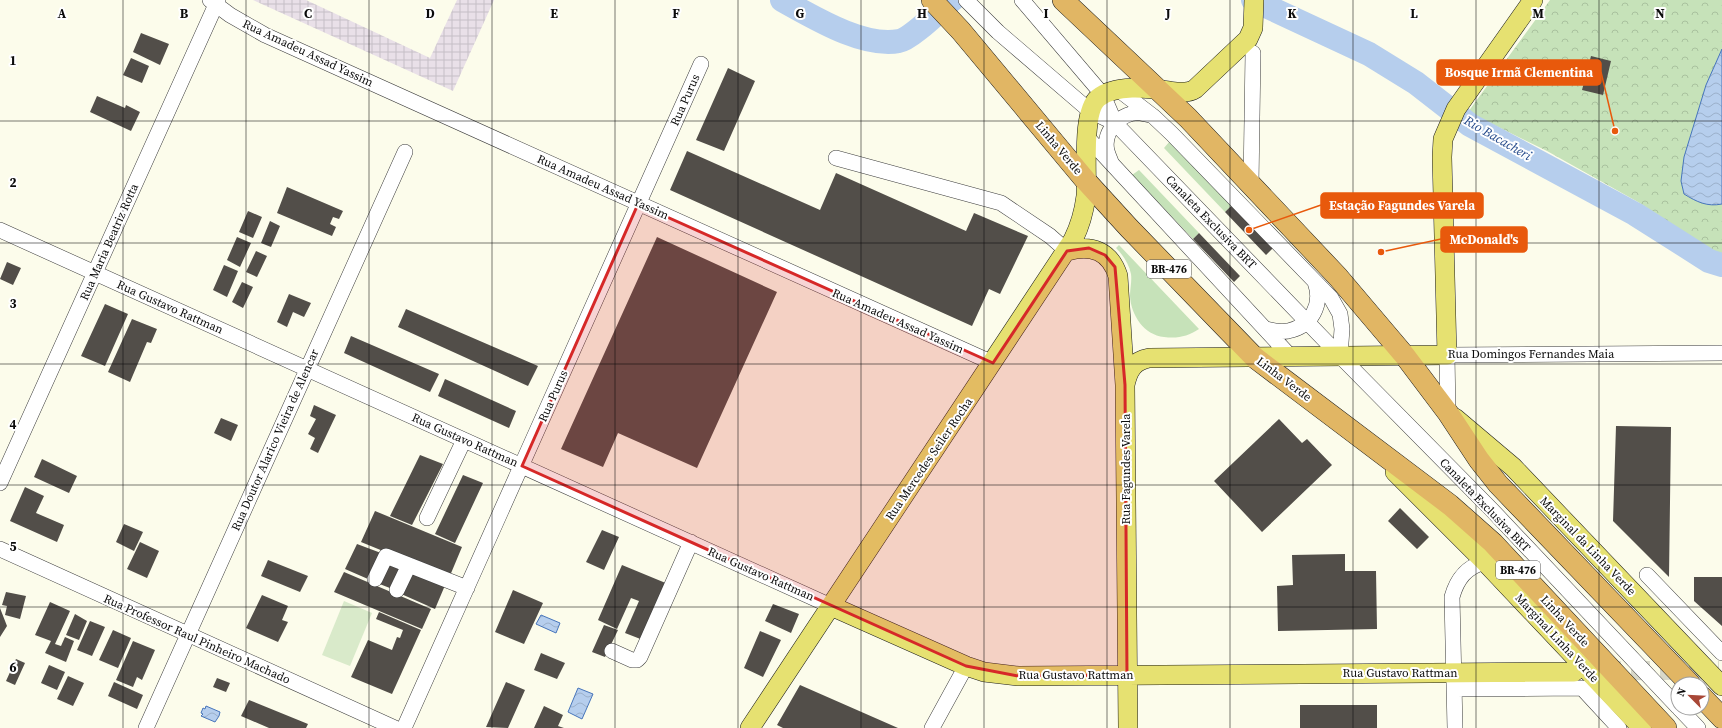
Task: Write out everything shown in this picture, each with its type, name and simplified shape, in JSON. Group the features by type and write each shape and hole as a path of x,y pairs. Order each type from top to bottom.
{"highway":[{"name":"Linha Verde","path":"932,0 961,31 1086,181 1254,357 1353,430 1450,505 1478,529 1666,728"},
{"path":"1063,0 1160,90 1338,277 1405,356 1448,413 1478,460 1498,484 1682,676"},
{"path":"1710,705 1722,718"}],"main road":[{"path":"1446,355 1442,157 1443,139 1451,119 1462,101 1533,0"},
{"path":"1090,111 1095,101 1111,92 1143,88 1186,92 1193,91 1199,87 1248,39 1253,28 1254,7"},
{"name":"Rua Mercedes Seiler Rocha","path":"750,728 1067,251 1077,232 1086,198 1087,137 1090,111"},
{"name":"Rua Fagundes Varela","path":"1067,251 1080,248 1089,248 1105,255 1115,267 1118,276 1125,385 1128,728"},
{"name":"Rua Domingos Fernandes Maia","path":"1125,385 1130,368 1142,360 1290,356 1446,355"},
{"name":"Marginal da Linha Verde","path":"1448,413 1513,467 1722,670"},
{"name":"Marginal Linha Verde","path":"1353,430 1484,562 1642,728"},
{"name":"Rua Gustavo Rattman","path":"831,606 966,666 984,672 1018,676 1127,675 1453,681 1574,672"}],"street":[{"name":"Canaleta Exclusiva BRT","path":"966,0 979,14 1090,111 1115,123 1496,515 1670,700"},
{"name":"Canaleta Exclusiva BRT","path":"1022,0 1111,92 1154,117 1331,298 1340,314 1342,330 1340,356"},
{"name":"Rua Amadeu Assad Yassim","path":"215,2 242,23 265,35 992,364"},
{"name":"Rua Maria Beatriz Rotta","path":"0,483 215,2"},
{"path":"1251,184 1253,52"},
{"name":"Rua Purus","path":"404,728 701,64"},
{"name":"Canaleta Exclusiva BRT","path":"1111,92 1115,123"},
{"path":"1112,163 1106,150 1108,135 1115,123 1127,115 1140,113 1154,117"},
{"path":"1087,137 1290,356"},
{"name":"Rua Doutor Alarico Vieira de Alencar","path":"146,728 405,152"},
{"path":"836,158 1001,203 1050,236 1067,251"},
{"name":"Rua Gustavo Rattman","path":"0,230 831,606"},
{"path":"1266,329 1277,332 1288,331 1298,328 1307,322 1314,313 1318,303 1319,292 1315,282"},
{"name":"Rua Domingos Fernandes Maia","path":"1446,355 1722,353"},
{"path":"1446,355 1448,413"},
{"path":"428,518 464,440"},
{"path":"612,652 632,660 637,660 640,657 691,542"},
{"name":"Rua Professor Raul Pinheiro Machado","path":"0,549 395,728"},
{"path":"375,579 386,556 467,588"},
{"path":"1455,728 1451,609 1454,588 1460,577 1467,569 1475,564 1484,562"},
{"path":"397,590 409,565"},
{"path":"1647,575 1722,670"},
{"path":"932,728 966,666"},
{"path":"1453,681 1582,688 1619,728"},
{"name":"Canaleta Exclusiva BRT","path":"1686,716 1698,728"}],"highlighted area":[{"path":"638,204 993,363 1067,251 1089,248 1105,255 1115,267 1125,385 1127,675 1018,676 966,666 522,466"}],"shaded area":[{"path":"253,0 306,0 430,58 457,0 494,0 453,91"}],"green space":[{"path":"1550,0 1722,0 1722,253 1717,254 1638,202 1547,151 1468,112"},
{"path":"1170,141 1232,205 1225,212 1164,148"},
{"path":"1139,170 1199,233 1193,239 1132,175"},
{"path":"1119,245 1199,329 1183,336 1169,338 1150,332 1140,323 1131,303 1131,274 1125,260 1116,248"},
{"path":"344,601 372,613 350,666 322,655"}],"water":[{"path":"1722,49 1722,204 1712,205 1698,201 1684,194 1681,181 1684,157 1706,85"},
{"path":"541,615 560,623 556,633 536,624"},
{"path":"578,688 593,694 582,719 568,712"},
{"path":"206,706 220,712 215,722 201,716 203,714 201,713 203,708 205,709"}],"building":[{"path":"141,33 169,44 160,65 133,52"},
{"path":"1591,56 1611,61 1603,95 1582,90"},
{"path":"131,58 149,66 142,83 123,75"},
{"path":"728,68 755,81 724,151 696,140"},
{"path":"97,96 125,108 126,105 140,112 131,131 90,112"},
{"path":"687,151 820,210 836,173 966,231 974,213 1028,236 1000,294 989,289 972,326 670,190"},
{"path":"287,187 343,211 339,219 333,217 330,224 336,227 332,236 277,213"},
{"path":"1232,205 1273,248 1266,255 1225,212"},
{"path":"248,211 262,217 253,238 239,232"},
{"path":"270,221 280,226 271,247 261,243"},
{"path":"1199,233 1240,276 1234,282 1193,239"},
{"path":"237,237 251,243 240,267 227,260"},
{"path":"657,237 777,292 697,468 618,433 603,467 561,449"},
{"path":"256,251 267,256 257,277 246,272"},
{"path":"7,262 21,268 13,285 0,279"},
{"path":"224,265 238,271 227,297 213,290"},
{"path":"242,282 253,287 243,308 232,302"},
{"path":"289,294 311,303 304,317 293,312 287,327 277,322"},
{"path":"105,304 128,314 105,366 81,356"},
{"path":"406,309 538,366 528,386 398,327"},
{"path":"132,319 157,329 151,343 147,342 130,382 108,372"},
{"path":"351,336 439,374 430,392 344,353"},
{"path":"445,379 516,411 509,428 438,396"},
{"path":"314,405 336,415 318,453 310,449 315,438 308,434 316,419 310,416"},
{"path":"221,418 238,425 231,441 214,433"},
{"path":"1279,419 1302,443 1307,439 1332,465 1262,532 1214,481"},
{"path":"1616,426 1671,427 1669,577 1613,521"},
{"path":"420,455 443,464 412,525 390,516"},
{"path":"42,459 77,476 69,493 34,477"},
{"path":"463,475 483,483 455,543 435,534"},
{"path":"25,487 44,496 36,513 64,525 57,542 10,521"},
{"path":"1400,508 1429,537 1417,549 1388,521"},
{"path":"375,511 462,547 449,578 361,542"},
{"path":"124,524 143,532 134,551 116,542"},
{"path":"602,530 619,537 604,570 586,562"},
{"path":"140,542 159,551 147,578 127,569"},
{"path":"357,544 381,553 368,579 345,569"},
{"path":"1345,554 1345,571 1376,571 1377,629 1278,631 1277,586 1293,585 1292,555"},
{"path":"268,560 308,576 300,592 261,576"},
{"path":"388,561 404,568 395,590 377,583"},
{"path":"622,565 668,584 643,640 625,633 639,601 631,598 617,629 598,620"},
{"path":"411,568 446,583 435,609 399,593"},
{"path":"344,572 431,609 422,629 334,592"},
{"path":"1694,577 1722,577 1722,626 1694,601"},
{"path":"513,590 543,603 524,644 495,632"},
{"path":"6,592 26,596 20,619 5,615 7,606 2,605"},
{"path":"262,595 288,606 282,620 288,622 278,642 246,628"},
{"path":"50,602 70,611 55,644 61,646 65,637 74,641 66,662 45,653 51,641 35,635"},
{"path":"773,604 799,614 791,633 765,621"},
{"path":"0,608 7,626 0,637"},
{"path":"379,612 421,630 392,694 351,677 368,640 392,650 397,637 400,638 403,630 376,619"},
{"path":"75,614 87,621 79,640 66,635"},
{"path":"90,621 105,627 92,656 77,650"},
{"path":"604,625 618,630 605,657 592,652"},
{"path":"113,630 131,638 118,668 99,660"},
{"path":"760,631 781,640 763,677 744,668"},
{"path":"133,641 155,650 142,680 137,677 133,687 116,680"},
{"path":"541,653 565,663 557,679 534,670"},
{"path":"16,659 25,663 15,685 6,681"},
{"path":"49,665 65,672 57,690 41,683"},
{"path":"68,676 84,683 73,706 57,699"},
{"path":"217,678 230,683 226,692 213,687"},
{"path":"114,682 143,695 137,709 108,696"},
{"path":"506,682 525,690 508,728 486,727"},
{"path":"800,685 898,728 783,728 777,725"},
{"path":"249,700 308,724 306,728 269,728 241,716"},
{"path":"1300,705 1377,705 1377,728 1300,728"},
{"path":"544,706 563,715 558,726 564,728 534,728"}],"waterway":[{"name":"Rio Bacacheri","path":"782,0 839,30 854,36 885,42 899,41 911,35 952,0"},
{"name":"Rio Bacacheri","path":"1253,0 1369,54 1416,83 1470,125 1635,214 1709,261 1722,265"}],"tunnel":[{"path":"1602,671 1719,670"}],"place":[{"name":"Bosque Irmã Clementina","path":"1615,131"},
{"name":"Estação Fagundes Varela","path":"1249,230"},
{"name":"McDonald's","path":"1381,252"}]}
